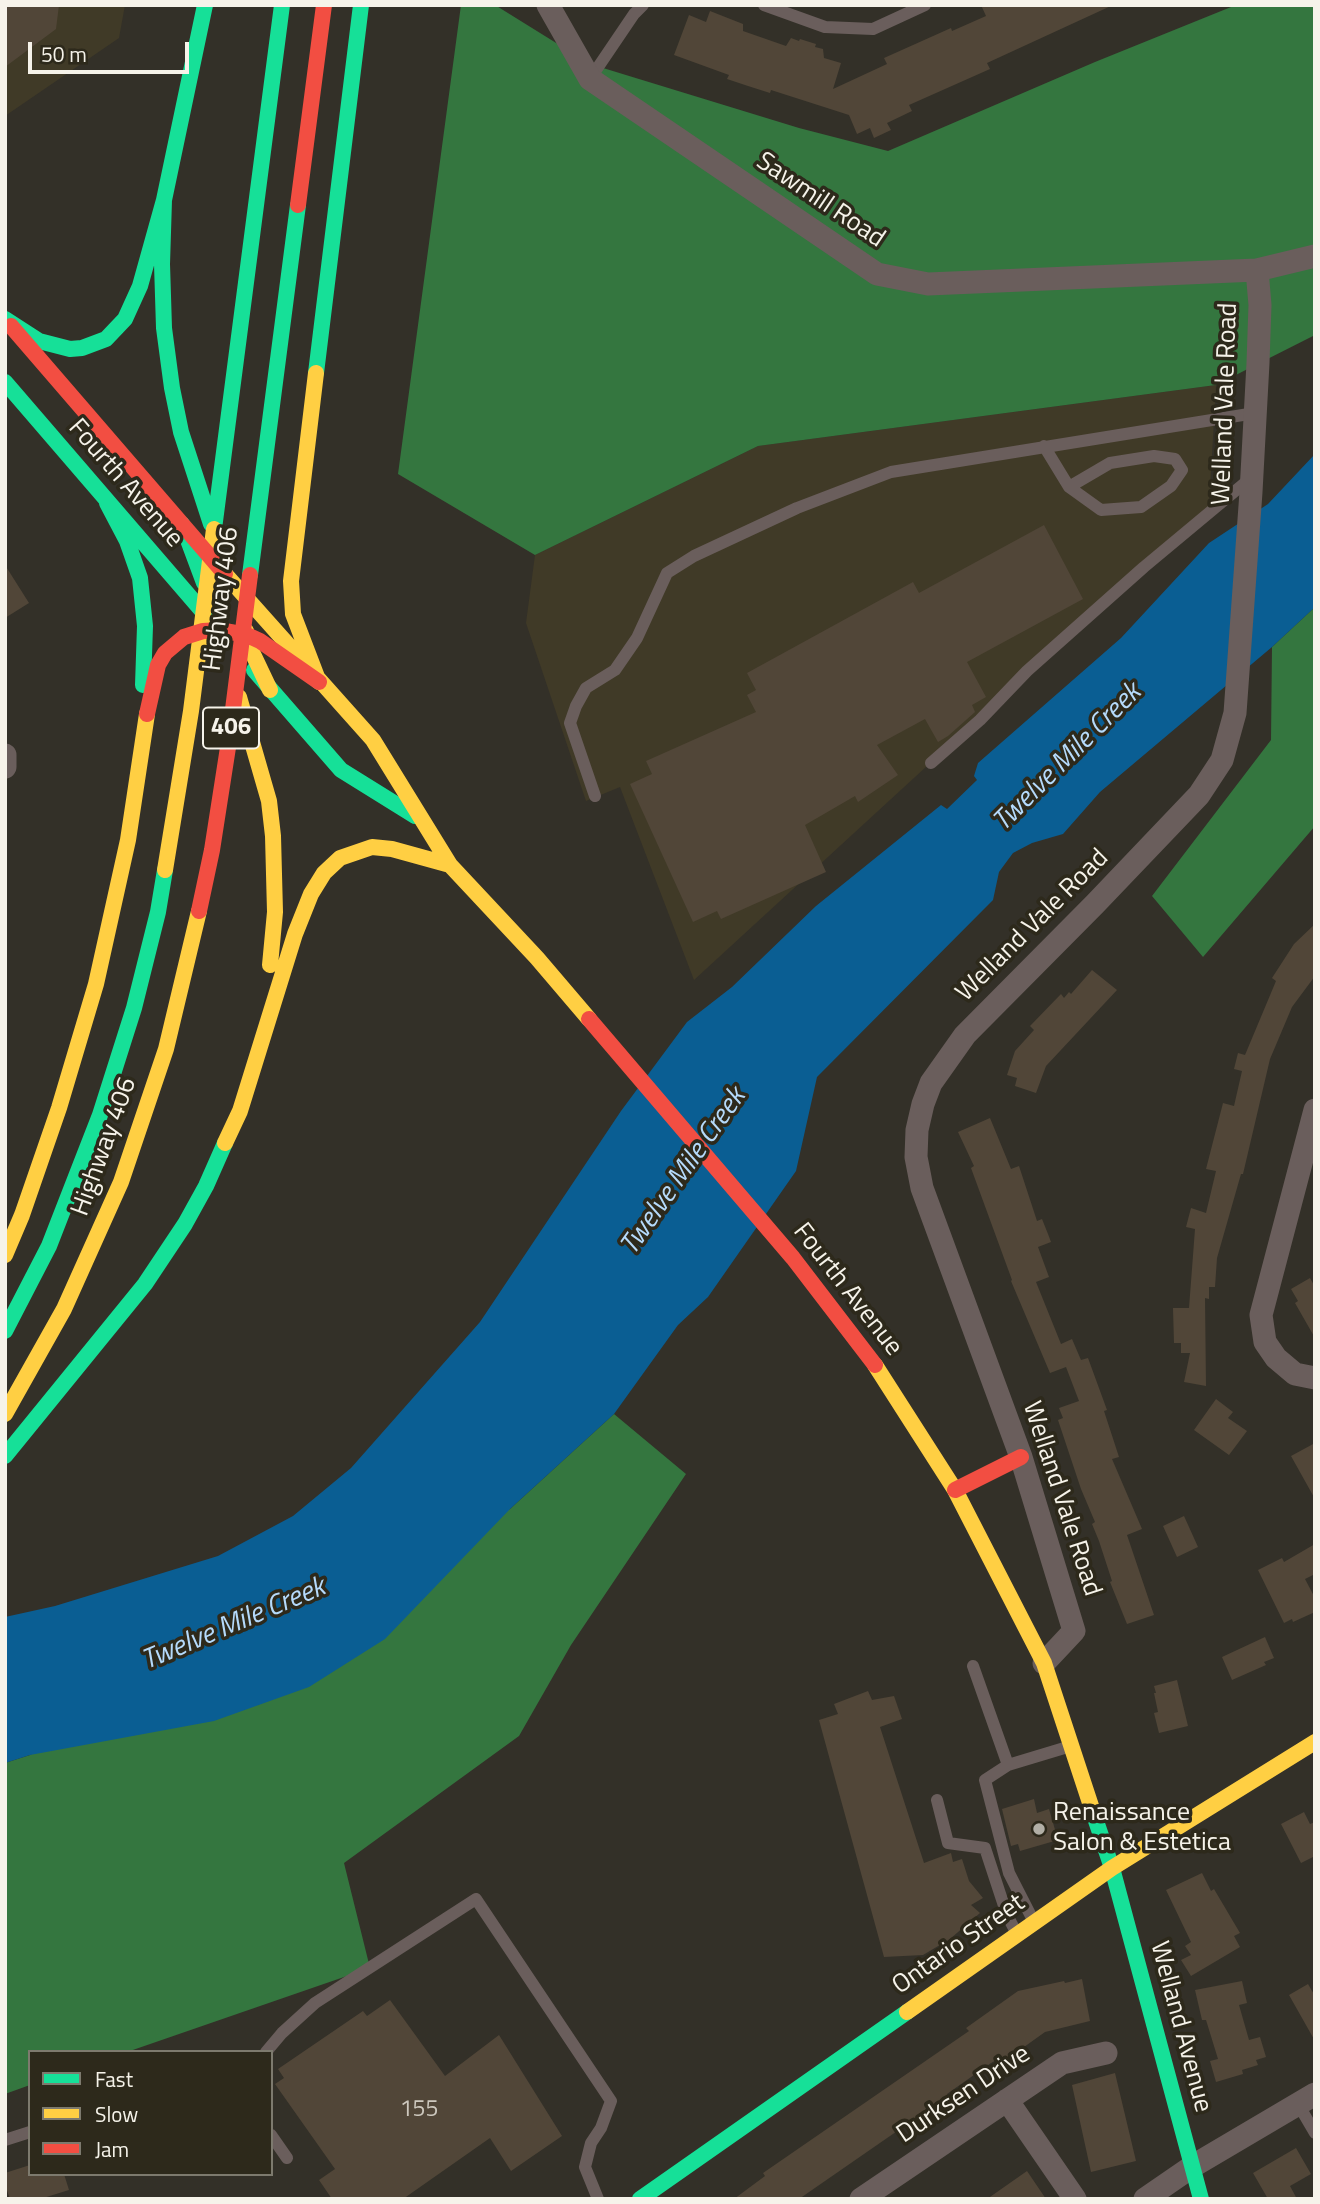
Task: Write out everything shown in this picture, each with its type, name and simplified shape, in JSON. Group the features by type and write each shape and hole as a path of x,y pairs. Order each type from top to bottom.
{"main road":[{"path":"5,319 39,341 82,348 106,338 116,330 132,306 151,253 164,200 205,5"},
{"name":"Highway 406","path":"5,1331 48,1245 100,1115 134,1008 158,912 191,711 282,5"},
{"name":"Highway 406","path":"5,1414 64,1309 121,1182 162,1060 185,977 212,850 229,741 324,5"},
{"path":"319,682 300,634 291,598 296,530 312,420 360,5"},
{"path":"164,200 164,328 176,408 190,461 232,582 247,635 259,668 271,690"},
{"name":"Fourth Avenue","path":"5,319 232,582 275,642"},
{"name":"Fourth Avenue","path":"5,382 107,503 179,574 222,642 271,690 341,770 420,819"},
{"path":"107,503 137,564 143,594 143,729"},
{"path":"182,524 203,577 269,801 273,836 275,912 272,953 254,1064"},
{"path":"179,574 248,582 274,571 291,549 296,530"},
{"path":"5,1255 59,1108 96,984 128,840 143,729 158,665 174,643 184,637 202,631 222,642 247,635 275,642 319,682"},
{"name":"Fourth Avenue","path":"319,682 373,740 450,865 537,958 793,1258 886,1378 955,1490 1044,1663 1112,1868"},
{"path":"5,1456 145,1284 185,1224 224,1149 240,1111 295,934 311,894 332,864 350,853 372,847 392,849 450,865"},
{"path":"955,1490 1021,1457"},
{"name":"Ontario Street","path":"639,2199 1112,1868 1315,1742"},
{"name":"Welland Avenue","path":"1112,1868 1201,2199"}],"street":[{"name":"Sawmill Road","path":"548,5 590,79 877,274 928,284 1257,270"},
{"name":"Welland Vale Road","path":"1044,1663 1074,1631 1021,1457 922,1188 916,1157 917,1130 931,1083 965,1035 1199,795 1222,760 1235,713 1252,484 1260,305 1257,270 1315,256"},
{"path":"5,755 5,767"},
{"path":"1315,1110 1261,1315 1265,1342 1276,1358 1295,1374 1315,1378"},
{"name":"Durksen Drive","path":"861,2199 1062,2063 1106,2053"},
{"path":"1146,2199 1193,2166 1306,2099"},
{"path":"1007,2100 1075,2199"}],"lane":[{"path":"590,79 643,5"},
{"path":"764,5 825,27 873,29 925,5"},
{"path":"595,796 570,723 586,688 615,670 638,638 667,573 694,556 797,508 891,472 1255,413"},
{"path":"1044,446 1069,487 1101,510 1141,507 1171,486 1182,470 1175,459 1154,456 1110,463 1069,487"},
{"path":"931,763 980,720 1027,671 1144,567 1252,484"},
{"path":"973,1665 1008,1765"},
{"path":"1034,1923 1009,1873 985,1780 1008,1765 1072,1746"},
{"path":"937,1800 948,1843 985,1848 1007,1915 1017,1934"},
{"path":"268,2050 282,2033 316,2003 476,1899 611,2101 601,2128 591,2143 585,2167 598,2199"},
{"path":"1306,2099 1315,2133"},
{"path":"5,2140 28,2133"},
{"path":"273,2138 287,2158"}],"shaded area":[{"path":"5,5 125,5 119,38 5,116"},
{"path":"1216,385 1209,507 694,980 620,787 586,801 526,623 535,555 758,446"}],"green space":[{"path":"461,5 495,5 590,64 799,128 888,151 1236,5 1315,5 1315,335 1216,385 758,446 535,555 398,474"},
{"path":"1315,607 1315,826 1203,957 1152,896 1271,740 1272,647"},
{"path":"614,1414 686,1474 571,1645 519,1736 344,1863 370,1968 133,2050 28,2050 28,2086 5,2094 5,1763 30,1755 510,1509"}],"water":[{"name":"Twelve Mile Creek","path":"1315,454 1315,607 1272,647 1100,792 1063,834 1032,843 1013,853 999,872 993,900 817,1077 796,1171 708,1297 678,1325 614,1414 510,1509 385,1639 309,1687 214,1721 30,1755 5,1763 5,1617 55,1606 218,1556 293,1516 351,1468 480,1322 621,1111 687,1022 732,987 816,906 941,805 947,809 977,780 974,776 978,763 1121,638 1209,543 1268,504"}],"building":[{"path":"5,5 59,5 56,29 5,67"},
{"path":"981,5 1113,5 987,63 990,69 909,105 912,111 887,123 891,130 874,138 870,128 857,134 849,115 727,79 729,75 674,55 689,15 706,22 710,11 743,24 743,31 786,46 791,38 816,44 815,47 823,49 824,58 841,63 833,89 887,64 884,58 951,28 952,31 986,16"},
{"path":"1044,525 1083,599 967,662 986,697 972,705 975,712 948,736 938,742 925,719 877,745 898,775 858,802 855,796 805,825 826,872 721,919 717,911 693,922 630,784 652,774 646,761 756,712 747,695 756,690 747,673 913,582 919,593"},
{"path":"5,565 29,603 5,618"},
{"path":"1315,924 1315,976 1292,1007 1270,1059 1243,1174 1217,1258 1215,1287 1209,1287 1209,1299 1205,1298 1206,1386 1184,1382 1190,1353 1181,1353 1181,1343 1174,1343 1173,1308 1189,1308 1195,1229 1186,1227 1191,1208 1206,1213 1216,1171 1206,1169 1223,1103 1234,1106 1242,1071 1234,1069 1238,1053 1245,1055 1276,981 1272,978 1294,944"},
{"path":"1092,970 1117,990 1046,1066 1036,1093 1015,1086 1017,1078 1007,1075 1015,1051 1034,1030 1030,1026 1061,994 1064,998 1069,992 1071,994"},
{"path":"990,1118 1011,1169 1019,1166 1037,1221 1042,1219 1051,1242 1038,1247 1049,1277 1036,1282 1061,1344 1072,1339 1081,1360 1088,1358 1107,1410 1104,1411 1119,1457 1112,1459 1142,1529 1127,1535 1154,1615 1127,1624 1110,1582 1112,1581 1092,1524 1095,1522 1058,1420 1063,1418 1059,1408 1079,1401 1066,1367 1050,1373 1011,1281 971,1168 974,1166 958,1132"},
{"path":"1310,1278 1315,1287 1315,1338 1295,1303 1298,1301 1291,1289"},
{"path":"1216,1399 1233,1412 1228,1418 1247,1431 1229,1455 1194,1430"},
{"path":"1315,1443 1315,1499 1291,1456"},
{"path":"1184,1516 1198,1547 1177,1557 1163,1526"},
{"path":"1315,1544 1315,1574 1305,1579 1315,1598 1315,1612 1284,1623 1258,1570 1282,1558 1284,1562"},
{"path":"1265,1637 1274,1658 1264,1662 1266,1665 1232,1680 1222,1657"},
{"path":"1177,1680 1188,1726 1159,1733 1154,1713 1158,1712 1154,1686"},
{"path":"868,1691 872,1700 894,1696 902,1719 880,1727 924,1863 951,1853 953,1862 962,1859 969,1881 983,1898 971,1905 980,1913 950,1939 923,1955 884,1957 819,1720 838,1714 834,1704"},
{"path":"1034,1799 1037,1813 1049,1809 1058,1840 1020,1851 1018,1844 1011,1846 1002,1809"},
{"path":"1304,1812 1310,1824 1315,1822 1315,1856 1301,1863 1281,1824"},
{"path":"1202,1873 1240,1933 1234,1936 1240,1947 1191,1976 1181,1960 1191,1955 1185,1946 1191,1942 1166,1890"},
{"path":"1082,1979 1090,2021 1045,2032 1003,2062 1000,2058 991,2063 947,2094 950,2099 931,2112 929,2109 799,2199 734,2199 765,2176 763,2173 969,2031 966,2028 1018,1991"},
{"path":"1242,1981 1247,2003 1239,2005 1249,2040 1260,2037 1266,2057 1256,2060 1258,2065 1242,2070 1243,2074 1216,2082 1210,2061 1218,2059 1206,2020 1202,2020 1195,1990"},
{"path":"1308,1984 1315,1996 1315,2041 1289,1995"},
{"path":"390,2000 445,2076 499,2035 562,2136 511,2171 490,2138 403,2199 332,2199 319,2180 335,2169 275,2084 284,2078 278,2069 363,2011 367,2016"},
{"path":"1115,2073 1136,2161 1091,2172 1072,2085"},
{"path":"1296,2148 1311,2174 1290,2186 1297,2199 1268,2199 1253,2173"},
{"path":"28,2166 28,2176 65,2176 69,2190 40,2199 10,2199 5,2185 5,2173"},
{"path":"1027,2171 1046,2199 987,2199"}],"traffic: fast":[{"path":"5,319 39,341 70,349 82,348 106,339 125,319 140,286 164,200 205,5"},
{"path":"214,529 282,5"},
{"path":"316,373 361,5"},
{"path":"164,200 164,328 172,388 181,432 211,524"},
{"path":"250,575 298,205"},
{"path":"5,382 216,627"},
{"path":"107,503 127,541 140,578 145,626 143,685"},
{"path":"182,524 204,583"},
{"path":"254,670 341,770 415,816"},
{"path":"5,1331 49,1246 100,1115 134,1008 158,912 165,870"},
{"path":"5,1456 145,1284 185,1224 225,1143"},
{"path":"1094,1815 1112,1868 1201,2199"},
{"path":"640,2199 907,2012"}],"traffic: slow":[{"path":"316,373 291,581 293,614 319,682"},
{"path":"165,870 191,711 214,529"},
{"path":"225,574 373,740 450,865 537,958 589,1019"},
{"path":"246,631 252,652 270,690"},
{"path":"239,697 269,801 273,836 275,912 270,965"},
{"path":"5,1255 22,1215 59,1108 96,984 128,840 147,714"},
{"path":"225,1143 240,1111 295,934 311,894 324,873 340,858 372,847 392,849 450,865"},
{"path":"5,1414 64,1309 121,1182 166,1049 199,911"},
{"path":"875,1365 955,1490 1044,1663 1094,1815"},
{"path":"907,2012 1112,1868 1315,1742"}],"traffic: jam":[{"path":"298,205 324,5"},
{"path":"11,326 225,574"},
{"path":"199,911 212,850 229,741 250,575"},
{"path":"147,714 158,665 165,653 184,637 203,631 219,630 247,635 319,682"},
{"path":"589,1019 793,1258 875,1365"},
{"path":"955,1490 1021,1457"}],"place":[{"name":"Renaissance Salon & Estetica","path":"1039,1829"}]}
